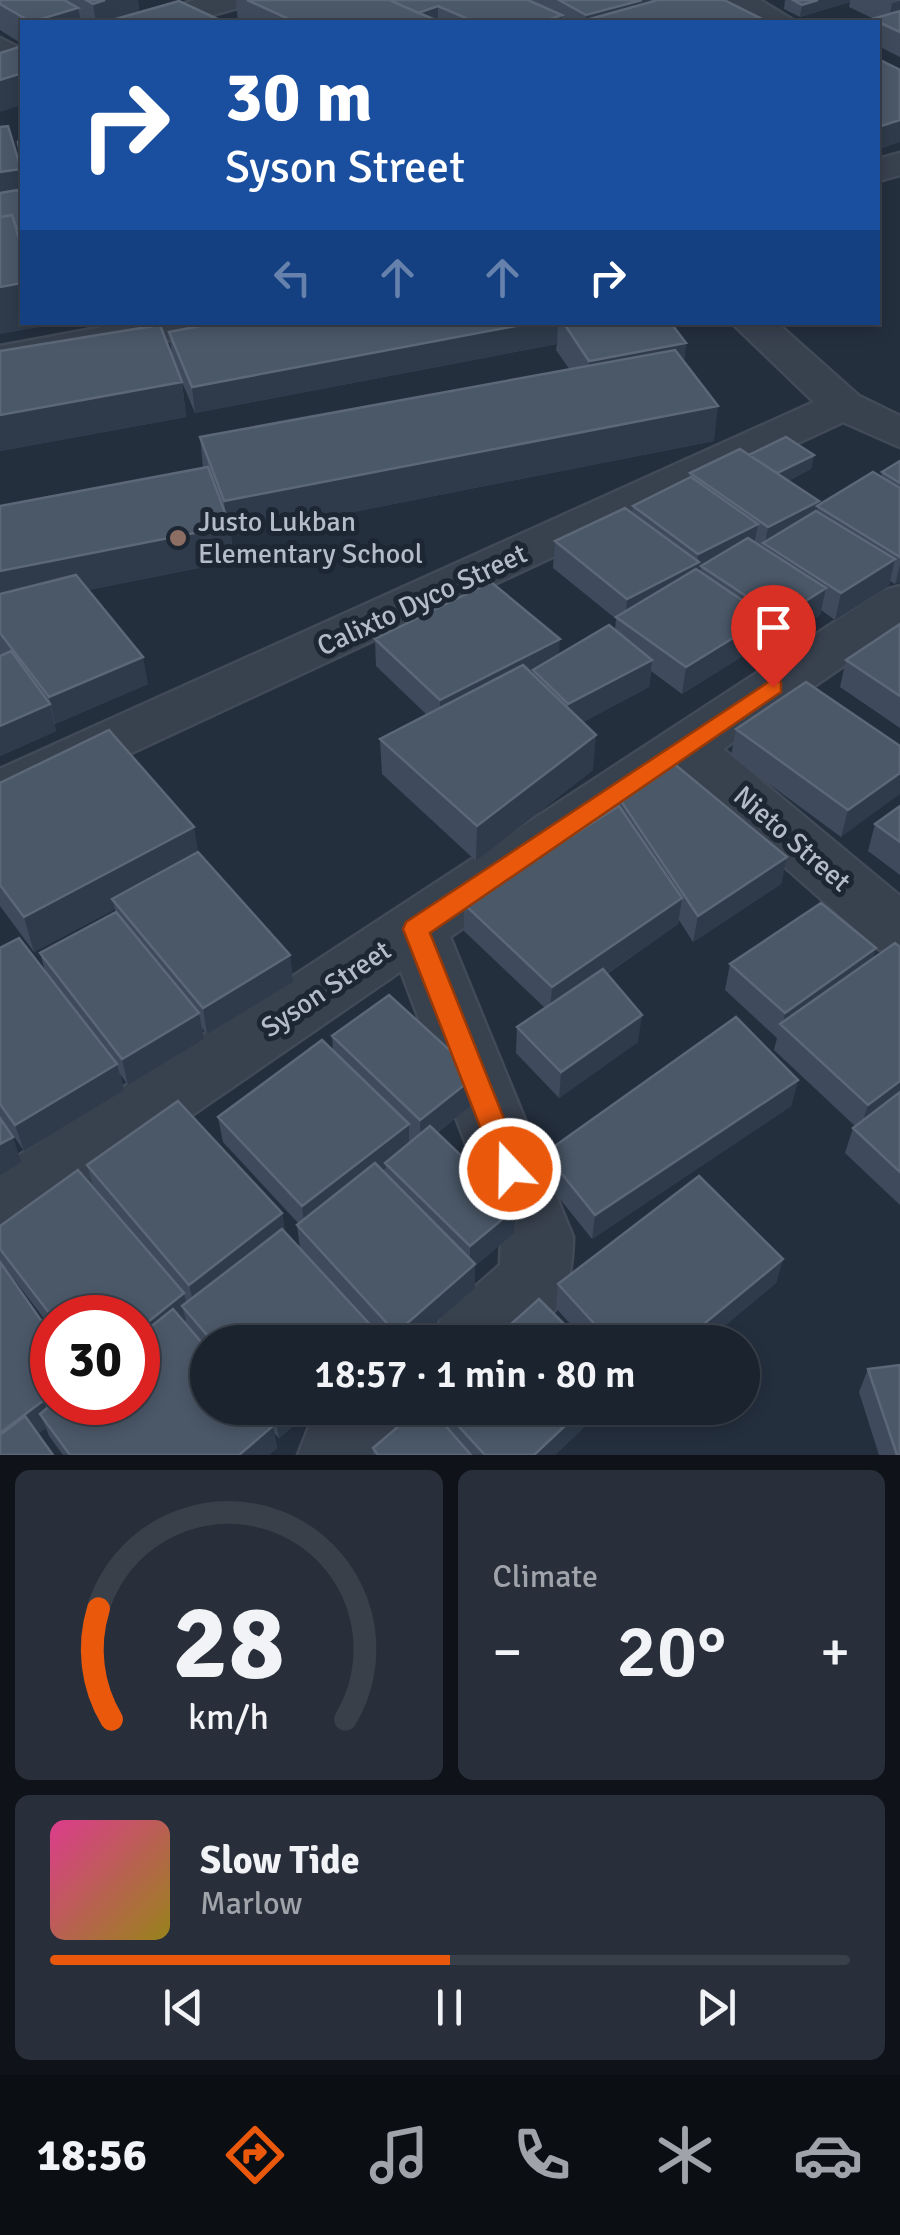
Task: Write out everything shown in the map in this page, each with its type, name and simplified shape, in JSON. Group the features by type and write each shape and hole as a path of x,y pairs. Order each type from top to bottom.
{"street":[{"path":"176,15 230,0"},
{"path":"735,0 776,20"},
{"path":"0,360 186,325"},
{"path":"753,325 843,405 900,433"},
{"name":"Calixto Dyco Street","path":"0,793 843,405"},
{"name":"Syson Street","path":"0,1207 684,746 898,608"},
{"name":"Nieto Street","path":"684,746 900,932"},
{"path":"416,929 537,1238 536,1277 516,1302 489,1325"},
{"path":"338,1455 373,1425"}],"building":[{"path":"0,0 64,0 78,8 28,20 0,4"},
{"path":"247,0 389,0 435,20 291,20"},
{"path":"390,0 528,0 562,15 548,20 470,20 438,6 418,13"},
{"path":"559,0 642,0 586,15"},
{"path":"658,0 724,0 764,20 586,20"},
{"path":"179,1 220,20 112,20"},
{"path":"900,11 900,32 880,20 872,19"},
{"path":"20,47 20,74 0,80 0,53"},
{"path":"880,60 900,70 900,120 880,126"},
{"path":"8,126 20,169 0,172 0,127"},
{"path":"18,190 20,228 12,215 0,217 0,193"},
{"path":"12,215 20,242 20,283 0,287 0,217"},
{"path":"160,325 182,382 0,415 0,351"},
{"path":"205,325 521,325 192,387 169,332"},
{"path":"565,325 672,325 686,343 589,361"},
{"path":"675,350 718,406 224,501 200,437"},
{"path":"786,437 814,455 777,473 749,455"},
{"path":"740,449 819,501 768,527 690,473"},
{"path":"900,461 900,483 882,472"},
{"path":"208,467 230,526 0,571 0,506"},
{"path":"873,472 900,488 900,557 817,506"},
{"path":"691,477 758,524 698,554 633,506"},
{"path":"625,508 699,562 627,599 555,541"},
{"path":"816,511 895,559 841,593 763,543"},
{"path":"748,538 826,588 779,618 701,566"},
{"path":"696,569 767,617 686,667 616,617"},
{"path":"76,575 143,657 49,697 0,633 0,594"},
{"path":"491,582 560,639 440,700 375,639"},
{"path":"900,624 900,696 846,660"},
{"path":"609,625 652,660 568,704 533,670"},
{"path":"11,651 50,704 0,726 0,656"},
{"path":"523,665 596,735 477,826 380,739"},
{"path":"806,682 900,746 900,773 848,810 736,729"},
{"path":"109,730 194,827 24,917 0,885 0,783"},
{"path":"672,762 787,857 698,916 619,798"},
{"path":"619,806 682,898 552,987 464,904"},
{"path":"900,806 900,842 875,824"},
{"path":"198,852 290,955 203,1008 112,899"},
{"path":"821,903 876,948 785,1013 730,964"},
{"path":"116,912 199,1013 122,1059 40,953"},
{"path":"19,938 117,1064 15,1125 0,1104 0,948"},
{"path":"895,943 900,947 900,1081 868,1105 780,1024"},
{"path":"603,969 642,1015 561,1072 517,1027"},
{"path":"389,995 477,1075 420,1120 332,1036"},
{"path":"736,1017 798,1080 595,1215 545,1153"},
{"path":"322,1040 409,1124 302,1206 218,1117"},
{"path":"900,1092 900,1172 853,1128"},
{"path":"178,1101 282,1213 189,1285 87,1165"},
{"path":"0,1118 13,1137 0,1144"},
{"path":"430,1126 516,1208 470,1246 385,1163"},
{"path":"375,1163 475,1264 405,1325 389,1325 297,1225"},
{"path":"78,1170 184,1293 160,1312 160,1295 35,1295 0,1249 0,1226"},
{"path":"699,1176 783,1259 703,1325 595,1325 558,1284"},
{"path":"282,1229 370,1325 198,1325 182,1306"},
{"path":"0,1262 30,1305 30,1410 0,1433"},
{"path":"539,1299 565,1325 510,1325"},
{"path":"173,1309 190,1329 190,1425 273,1426 239,1455 70,1455 48,1425 160,1425 160,1319"},
{"path":"900,1365 900,1455 897,1455 868,1369"},
{"path":"25,1416 53,1455 0,1455 0,1435"},
{"path":"400,1425 445,1425 471,1455 378,1455 373,1448"},
{"path":"458,1425 566,1425 534,1455 485,1455"}],"place":[{"name":"Justo Lukban Elementary School","path":"178,538"}],"route":[{"path":"510,1169 416,929 773,687"}]}
